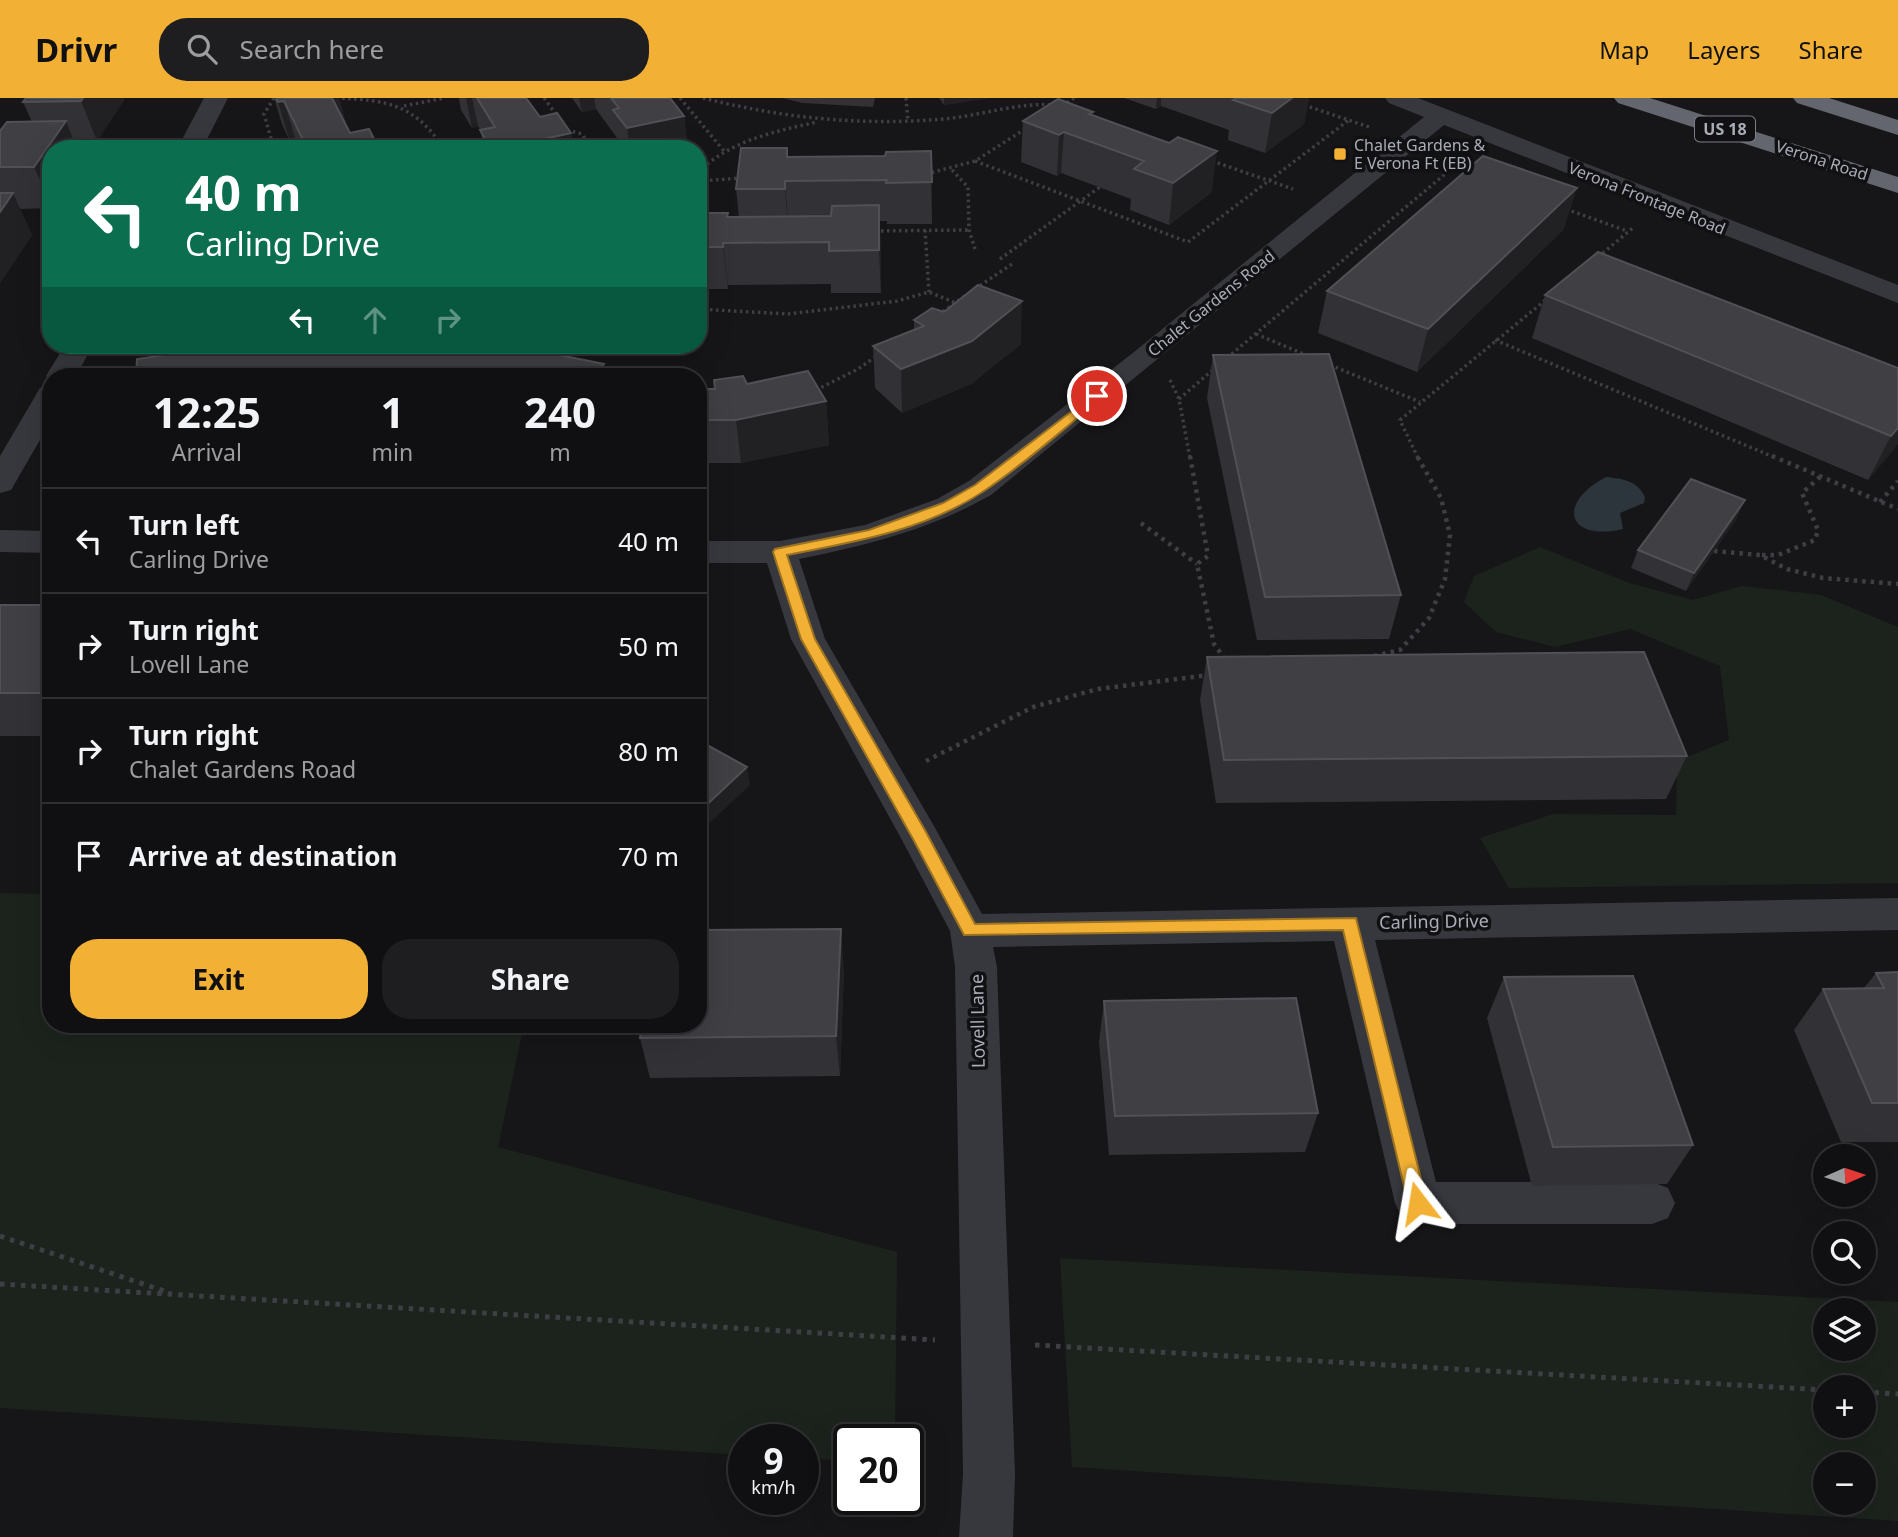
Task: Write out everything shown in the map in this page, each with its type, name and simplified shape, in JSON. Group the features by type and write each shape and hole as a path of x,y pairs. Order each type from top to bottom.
{"highway":[{"name":"Verona Road","path":"1626,98 1898,185"},
{"path":"1805,98 1898,128"}],"street":[{"path":"194,140 216,98"},
{"name":"Verona Frontage Road","path":"1396,98 1898,295"},
{"name":"Chalet Gardens Road","path":"707,552 780,552 872,534 948,506 980,488 1440,116"},
{"path":"0,483 42,410"},
{"path":"0,541 42,542"},
{"name":"Lovell Lane","path":"780,552 808,639 970,931 977,980 989,1474 986,1537"},
{"name":"Carling Drive","path":"970,931 1898,914"},
{"path":"1350,923 1418,1203 1652,1203"}],"path":[{"path":"271,140 264,114 274,98"},
{"path":"336,98 366,99 403,107 425,120 438,140"},
{"path":"403,107 444,98"},
{"path":"544,98 567,131 582,134 586,140"},
{"path":"680,98 724,151"},
{"path":"703,98 774,115 823,121 908,122 992,114 1038,104 1073,111"},
{"path":"906,98 908,122"},
{"path":"1049,114 1074,98"},
{"path":"1297,102 1409,141"},
{"path":"975,161 1188,242 1349,120"},
{"path":"707,165 724,151 749,138 823,121"},
{"path":"918,175 952,170 975,161 1028,127"},
{"path":"1227,358 1451,167 1493,137"},
{"path":"1204,158 1333,204"},
{"path":"1451,167 1477,177"},
{"path":"952,170 968,187 969,230 975,249"},
{"path":"707,180 743,178"},
{"path":"1000,259 1100,187"},
{"path":"1597,257 1662,204"},
{"path":"1565,209 1628,232"},
{"path":"925,230 929,292"},
{"path":"863,231 969,230"},
{"path":"934,317 1012,264"},
{"path":"1363,659 1399,650 1429,618 1445,579 1450,535 1441,498 1406,438 1400,420 1556,291"},
{"path":"707,310 788,314 886,303 929,292 956,303"},
{"path":"1255,334 1306,355"},
{"path":"1495,340 1898,509"},
{"path":"813,390 858,369 880,354"},
{"path":"1144,358 1165,368 1180,399 1208,556 1197,564"},
{"path":"1318,360 1420,402"},
{"path":"1180,399 1217,366"},
{"path":"1714,551 1778,555 1815,540 1818,530 1801,493 1820,477"},
{"path":"1880,502 1898,481"},
{"path":"1140,523 1197,564 1214,644 1229,663"},
{"path":"1760,555 1787,569 1823,578 1898,584"},
{"path":"888,780 1033,707 1097,689 1211,675"},
{"path":"0,1236 177,1295"},
{"path":"0,1284 943,1340"},
{"path":"1057,1346 1813,1389"},
{"path":"1876,1393 1898,1394"}],"shaded area":[{"path":"1606,477 1634,484 1642,491 1644,503 1620,513 1623,529 1604,532 1590,530 1580,525 1575,518 1575,508 1590,487"},
{"path":"1540,547 1629,583 1693,600 1742,586 1821,595 1898,627 1898,883 1509,888 1480,838 1553,814 1676,815 1677,761 1729,740 1720,666 1630,629 1555,647 1496,632 1464,602 1474,576"},
{"path":"0,893 42,894 42,1033 522,1033 498,1147 897,1252 895,1424 833,1424 833,1460 819,1459 819,1424 728,1424 728,1454 0,1408"},
{"path":"1060,1258 1822,1298 1813,1298 1813,1361 1876,1361 1876,1301 1898,1302 1898,1521 1072,1467"}],"building":[{"path":"26,98 83,98 81,101 23,102"},
{"path":"276,98 332,98 350,133 369,129 374,140 303,140 284,101 278,102"},
{"path":"477,98 526,98 540,117 557,113 571,133 539,140 486,140 480,130 495,127"},
{"path":"611,98 670,98 684,116 627,128 613,110 619,108"},
{"path":"1292,98 1272,113 1233,100"},
{"path":"1058,99 1093,112 1089,114 1169,143 1178,137 1217,151 1173,183 1134,169 1144,161 1064,132 1059,135 1023,121"},
{"path":"66,121 53,140 42,140 42,156 34,167 0,167 0,131 7,122"},
{"path":"741,148 787,148 787,157 885,156 886,152 931,151 932,182 785,181 785,189 736,189"},
{"path":"1483,156 1577,188 1428,329 1327,291"},
{"path":"0,193 13,193 0,212"},
{"path":"879,205 879,250 829,251 829,242 723,243 723,247 707,247 707,213 728,213 727,217 831,216 832,206"},
{"path":"1598,252 1898,368 1898,428 1891,436 1545,295"},
{"path":"978,285 1022,301 972,341 901,369 873,346 924,326 914,320 932,308 944,312"},
{"path":"172,354 554,354 604,364 601,368 136,368 137,359"},
{"path":"1329,354 1401,595 1265,597 1213,355"},
{"path":"808,371 826,401 736,420 707,420 707,389 715,389 714,380 743,376 747,384"},
{"path":"1691,479 1745,500 1694,573 1638,550"},
{"path":"0,605 42,605 42,693 0,693"},
{"path":"1644,652 1687,756 1224,760 1207,657"},
{"path":"707,745 747,767 707,805"},
{"path":"841,929 836,1036 640,1038 641,1033 707,1033 707,930"},
{"path":"1898,972 1898,1103 1872,1103 1823,989 1884,988 1876,973"},
{"path":"1633,976 1693,1145 1553,1147 1504,977"},
{"path":"1296,998 1318,1113 1115,1116 1104,1001"}],"place":[{"name":"Chalet Gardens & E Verona Ft (EB)","path":"1340,154"}],"route":[{"path":"1097,396 980,488 948,506 872,534 780,552 808,639 920,836 970,931 1350,923 1418,1203"}]}
